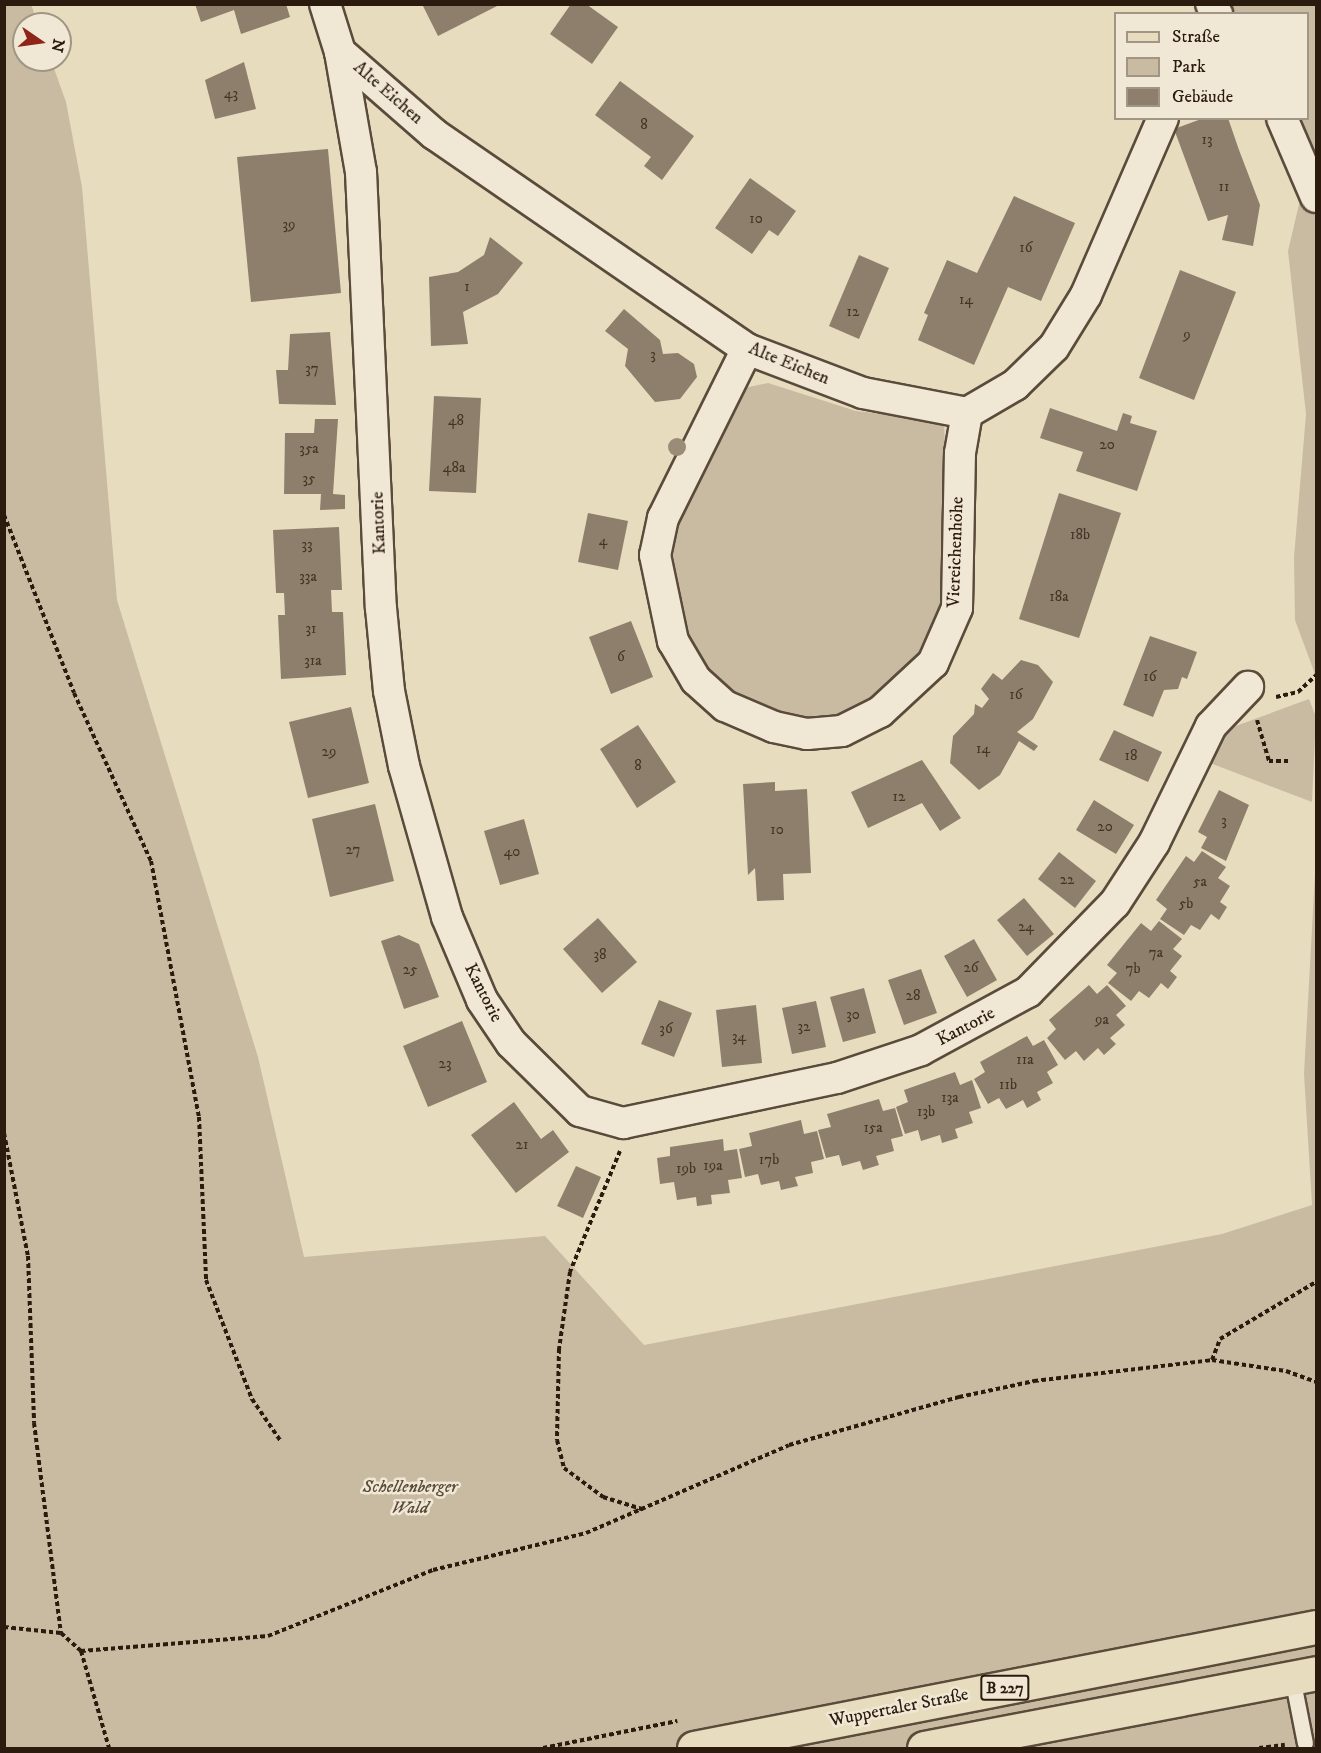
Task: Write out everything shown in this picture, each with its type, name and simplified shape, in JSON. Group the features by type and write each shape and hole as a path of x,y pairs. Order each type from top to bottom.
{"main road":[{"name":"Wuppertaler Straße","path":"694,1749 1317,1627"},
{"name":"B 227","path":"924,1749 1304,1675"}],"street":[{"name":"Kantorie","path":"325,4 340,52 362,172 386,669 410,787 447,918 482,1000 511,1043 580,1111 623,1124 847,1075 921,1050 1028,992 1115,903 1154,843 1211,726 1256,690"},
{"name":"Alte Eichen","path":"340,52 434,134 747,349 862,393 967,413"},
{"path":"967,413 1015,385 1054,347 1086,295 1162,120"},
{"path":"1283,120 1317,197"},
{"name":"Viereichenhöhe","path":"747,349 663,518 655,555 673,641 696,680 725,706 774,727 807,734 842,731 880,712 933,663 957,608 960,453 967,413"}],"lane":[{"path":"1304,1675 1305,1743"}],"path":[{"path":"4,515 74,693 151,861 198,1118 207,1280 252,1399 280,1440"},
{"path":"1291,760 1269,761 1257,717 1256,690 1274,698 1298,692 1317,675"},
{"path":"623,1124 612,1176 570,1272 555,1422 564,1468 603,1497 645,1510"},
{"path":"4,1133 28,1256 34,1423 61,1632"},
{"path":"1212,1360 1220,1339 1317,1282"},
{"path":"81,1651 268,1636 433,1570 553,1543 645,1510 789,1445 887,1414 1034,1381 1212,1360 1286,1371 1317,1382"},
{"path":"4,1627 61,1632 81,1651 109,1749"}],"green space":[{"name":"Schellenberger Wald","path":"31,4 34,12 12,12 12,72 55,72 66,102 82,187 117,600 258,1057 304,1257 545,1236 644,1345 1222,1234 1312,1205 1304,1074 1316,855 1316,1748 5,1748 4,5"},
{"path":"1218,5 1316,5 1316,190 1284,120 1309,120 1309,12 1222,12"},
{"path":"1304,183 1316,209 1316,677 1295,620 1294,557 1306,414 1288,251"},
{"path":"768,383 856,411 944,421 951,605 911,677 844,718 815,723 752,709 704,674 685,636 665,565 673,526 744,388"},
{"path":"1309,699 1316,717 1312,802 1210,763 1223,734 1233,727"}],"building":[{"path":"195,4 286,4 290,17 241,34 234,10 201,22"},
{"path":"422,4 501,4 438,36"},
{"path":"571,4 586,4 618,27 592,64 550,34"},
{"path":"244,62 256,109 215,119 205,80"},
{"path":"620,81 694,136 662,180 644,166 651,157 595,115"},
{"path":"1199,120 1229,120 1260,205 1253,246 1222,240 1228,215 1208,221 1174,129"},
{"path":"328,149 341,293 251,302 237,157"},
{"path":"750,178 796,211 778,236 769,230 752,254 715,228"},
{"path":"1014,196 1075,223 1041,301 1008,287 974,365 918,340 928,315 924,313 947,260 977,273"},
{"path":"490,237 523,263 498,294 463,312 468,344 431,346 429,277 458,272 484,255"},
{"path":"859,255 889,268 859,339 829,326"},
{"path":"1180,270 1236,292 1194,400 1139,378"},
{"path":"624,309 660,340 663,354 678,353 694,364 697,377 680,399 655,402 625,366 628,349 605,331"},
{"path":"330,332 336,405 279,404 276,370 288,370 290,334"},
{"path":"434,396 481,398 476,493 429,491"},
{"path":"1050,408 1117,431 1123,413 1132,416 1130,423 1157,431 1137,491 1076,471 1083,452 1040,438"},
{"path":"315,419 338,419 333,494 345,495 345,509 320,510 321,494 284,494 285,433 314,433"},
{"path":"1059,493 1121,513 1079,638 1019,619"},
{"path":"588,513 628,521 618,570 578,562"},
{"path":"339,527 342,590 331,590 332,612 343,612 346,675 281,679 278,615 285,615 284,593 276,593 273,530"},
{"path":"631,621 653,677 611,694 589,637"},
{"path":"1150,636 1197,652 1187,679 1182,677 1178,689 1164,690 1153,717 1123,705"},
{"path":"1021,660 1038,665 1053,682 1033,719 1017,732 1038,746 1034,751 1019,741 1000,775 979,790 950,763 953,736 974,714 975,704 982,708 989,699 981,689 993,673 1002,680"},
{"path":"351,707 369,783 308,798 289,722"},
{"path":"638,725 676,782 637,808 600,749"},
{"path":"1114,730 1162,752 1148,782 1099,760"},
{"path":"922,760 961,818 940,831 922,803 868,828 851,792"},
{"path":"775,782 775,791 807,789 811,873 783,874 784,900 757,901 755,868 748,875 743,784"},
{"path":"1219,790 1249,805 1226,861 1201,848 1207,837 1198,832"},
{"path":"1094,800 1134,825 1116,854 1076,830"},
{"path":"375,804 394,881 330,897 312,819"},
{"path":"524,819 539,874 500,885 484,831"},
{"path":"1202,851 1226,867 1218,878 1230,886 1220,902 1227,907 1219,920 1211,914 1200,930 1191,925 1184,935 1160,919 1167,909 1156,900 1186,856 1194,862"},
{"path":"1059,852 1096,881 1075,908 1038,879"},
{"path":"1024,898 1054,934 1027,956 997,920"},
{"path":"598,918 637,962 602,993 563,949"},
{"path":"1159,921 1182,939 1173,949 1182,956 1170,971 1177,977 1168,989 1161,983 1149,998 1139,991 1131,1001 1108,983 1117,973 1107,965 1141,923 1151,931"},
{"path":"399,935 419,944 439,997 404,1009 381,941"},
{"path":"974,939 997,980 967,997 944,956"},
{"path":"921,969 937,1013 904,1025 888,980"},
{"path":"1089,985 1097,994 1107,985 1126,1006 1116,1015 1125,1025 1110,1038 1116,1044 1104,1055 1098,1048 1084,1061 1076,1051 1065,1060 1047,1038 1056,1029 1049,1020"},
{"path":"864,988 876,1033 843,1042 830,997"},
{"path":"659,1000 692,1013 674,1057 641,1044"},
{"path":"816,1001 826,1047 792,1054 782,1008"},
{"path":"756,1005 762,1063 722,1067 716,1010"},
{"path":"462,1021 487,1082 428,1107 403,1046"},
{"path":"1027,1036 1033,1046 1044,1040 1058,1065 1047,1072 1053,1083 1037,1092 1041,1100 1027,1108 1023,1100 1006,1109 999,1098 988,1104 974,1079 985,1072 980,1062"},
{"path":"955,1072 960,1085 972,1080 981,1108 969,1112 973,1123 955,1129 958,1138 942,1143 940,1135 921,1141 918,1130 905,1134 896,1107 908,1102 904,1090"},
{"path":"879,1099 883,1111 895,1108 903,1136 891,1139 894,1151 876,1156 879,1165 863,1170 860,1161 842,1166 839,1155 826,1158 818,1130 831,1127 827,1114"},
{"path":"514,1102 541,1139 553,1130 569,1152 516,1193 471,1135"},
{"path":"801,1120 804,1134 817,1131 824,1159 811,1162 813,1173 795,1177 798,1186 781,1190 779,1181 761,1185 758,1174 745,1177 739,1149 752,1146 749,1133"},
{"path":"723,1139 724,1151 737,1149 742,1178 728,1180 730,1193 711,1195 712,1204 697,1206 696,1197 677,1200 674,1182 660,1184 657,1158 670,1156 670,1147"},
{"path":"576,1166 601,1177 583,1218 557,1206"}]}
